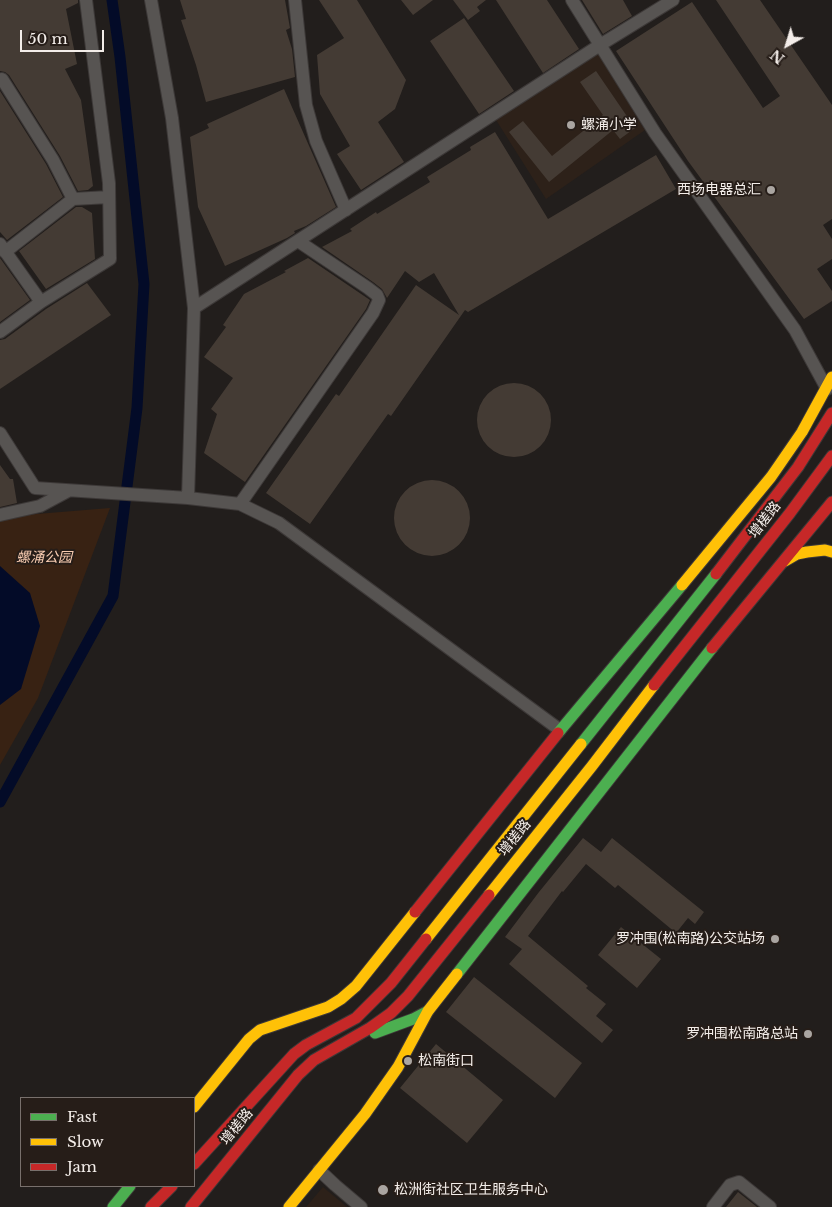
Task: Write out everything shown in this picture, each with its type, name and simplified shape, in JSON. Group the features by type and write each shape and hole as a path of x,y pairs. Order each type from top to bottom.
{"main road":[{"name":"增槎路","path":"195,1106 249,1039 260,1030 328,1007 356,986 560,730 745,510 789,452 829,383"},
{"name":"增槎路","path":"195,1163 280,1068 306,1045 356,1018 391,983 782,488 817,438 832,412"},
{"path":"802,432 832,412"},
{"name":"增槎路","path":"190,1207 298,1075 314,1060 391,1013 408,996 592,766 690,638 790,513 832,456"},
{"path":"289,1207 365,1114 387,1083 398,1067 428,1011 736,618 832,502"},
{"path":"781,563 797,554 825,550 832,552"},
{"path":"338,1046 396,1026 428,1011"},
{"path":"195,1184 284,1076 306,1045"},
{"path":"113,1207 129,1187"},
{"path":"152,1207 171,1187"}],"street":[{"path":"0,332 41,302 110,259 109,183 86,0"},
{"path":"151,0 172,118 194,308 188,498"},
{"path":"295,0 306,105 316,141 346,210"},
{"path":"572,0 655,133 795,330 829,383"},
{"path":"194,308 600,45 673,0"},
{"path":"1,78 53,160 73,200"},
{"path":"41,302 2,248 73,200 109,197"},
{"path":"240,504 373,313 379,300 377,295 368,288 298,241"},
{"path":"0,433 35,488 188,498 240,504 279,523 560,730"},
{"path":"0,515 40,506 68,491"},
{"path":"319,1170 361,1207"},
{"path":"713,1207 730,1185 739,1182 770,1207"}],"shaded area":[{"name":"螺涌小学","path":"598,54 645,130 546,199 496,120"},
{"path":"323,1187 347,1207 306,1207"}],"green space":[{"name":"螺涌公园","path":"110,508 38,698 0,765 0,517"}],"water":[{"path":"0,566 30,593 40,626 21,689 0,705"}],"building":[{"path":"0,0 78,0 78,3 66,9 77,64 65,69 81,100 93,186 88,190 78,191 60,156 9,75 0,71"},
{"path":"180,0 285,0 290,28 286,30 292,49 295,77 206,102 181,20 186,19"},
{"path":"319,0 357,0 406,80 395,109 378,122 404,162 361,190 337,154 350,146 320,94 317,55 344,38"},
{"path":"401,0 433,0 413,15"},
{"path":"453,0 486,0 477,7 480,11 468,20"},
{"path":"496,0 547,0 579,49 543,73"},
{"path":"582,0 623,0 632,16 603,34"},
{"path":"716,0 760,0 832,105 832,219 823,225 832,239 832,259 817,269 832,291 832,301 804,319 688,161 616,51 692,2 763,108 780,96"},
{"path":"464,18 514,91 479,114 430,41"},
{"path":"596,71 635,128 620,139 613,130 549,182 509,132 523,121 552,156 603,115 580,82"},
{"path":"284,89 336,207 306,226 294,231 295,233 287,238 225,266 198,207 190,137 209,128 207,124"},
{"path":"0,91 46,164 63,197 7,240 0,232"},
{"path":"495,132 548,219 656,155 676,189 468,312 465,310 391,416 388,414 310,524 266,493 336,394 339,396 416,285 459,315 434,273 419,282 405,271 387,298 382,289 322,247 352,231 350,229 376,212 377,214 430,182 427,177 471,150 470,147"},
{"path":"76,207 82,207 92,213 95,259 46,289 19,251"},
{"path":"0,258 30,300 0,322"},
{"path":"308,258 370,300 366,309 245,482 204,453 217,414 211,409 233,378 204,357 226,327 223,325 244,294"},
{"path":"87,283 111,315 0,389 0,340 5,339 46,309"},
{"path":"507,383 521,383 535,389 545,399 551,413 549,434 535,451 521,457 507,457 493,451 483,441 477,427 477,413 483,399 493,389"},
{"path":"0,465 10,479 13,479 17,503 0,507"},
{"path":"432,480 446,483 459,491 467,504 470,518 467,532 459,545 446,553 432,556 418,553 405,545 397,532 394,518 397,504 405,491 418,483"},
{"path":"583,838 601,852 612,838 704,912 695,924 688,918 676,933 618,885 615,888 586,864 562,891 528,936 588,986 586,988 606,1004 596,1016 613,1030 602,1043 509,964 522,949 505,937"},
{"path":"621,927 661,959 637,988 598,955"},
{"path":"474,977 582,1063 555,1098 446,1012"},
{"path":"436,1044 503,1100 467,1143 400,1088"},
{"path":"738,1192 757,1207 726,1207"}],"waterway":[{"path":"0,802 113,596 137,408 144,284 120,57 112,0"}],"traffic: fast":[{"path":"581,744 716,574"},
{"path":"558,733 682,585"},
{"path":"457,974 712,648"},
{"path":"375,1033 413,1019 428,1011"},
{"path":"113,1207 129,1187"}],"traffic: slow":[{"path":"682,585 771,477 802,432 832,377"},
{"path":"785,561 797,554 807,552 825,550 832,552"},
{"path":"489,895 654,685"},
{"path":"426,939 581,744"},
{"path":"195,1106 249,1039 260,1030 328,1007 356,986 415,912"},
{"path":"289,1207 365,1114 398,1067 428,1011 457,974"}],"traffic: jam":[{"path":"716,574 798,467 832,413"},
{"path":"654,685 790,513 832,456"},
{"path":"712,648 832,502"},
{"path":"415,912 558,733"},
{"path":"191,1207 298,1075 314,1060 370,1028 391,1013 408,996 489,895"},
{"path":"195,1163 294,1054 306,1045 356,1018 391,983 426,939"},
{"path":"151,1207 171,1187"}],"place":[{"name":"螺涌小学","path":"571,125"},
{"name":"西场电器总汇","path":"771,190"},
{"name":"罗冲围(松南路)公交站场","path":"775,939"},
{"name":"罗冲围松南路总站","path":"808,1034"},
{"name":"松南街口","path":"408,1061"},
{"name":"松洲街社区卫生服务中心","path":"383,1190"}]}
